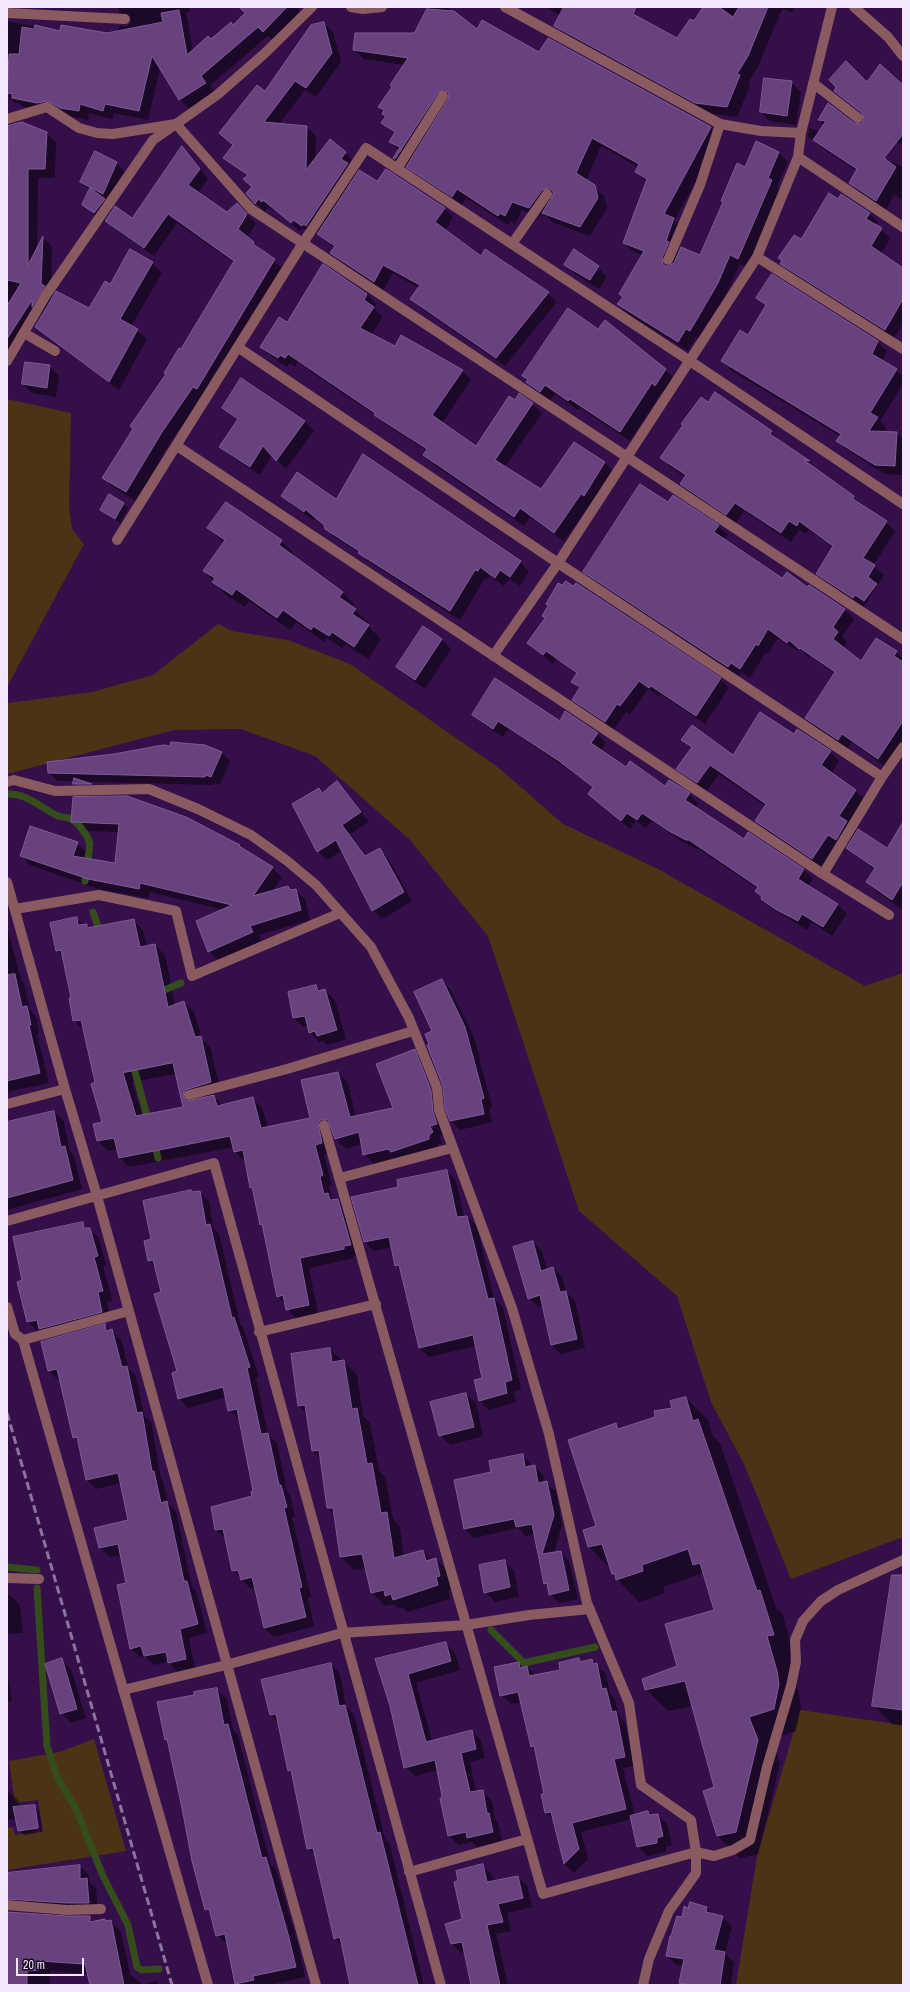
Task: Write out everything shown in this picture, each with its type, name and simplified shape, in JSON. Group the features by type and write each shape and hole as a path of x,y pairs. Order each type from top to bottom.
{"street":[{"path":"7,361 46,295 153,140 217,95 264,54 312,7"},
{"path":"351,7 364,9 382,7"},
{"path":"505,7 720,124 761,131 801,133"},
{"path":"493,656 558,563 758,257 798,157 801,133 832,7"},
{"path":"854,7 888,38 903,56"},
{"path":"7,13 125,19"},
{"path":"813,83 858,118"},
{"path":"397,169 443,96"},
{"path":"7,119 47,107 79,128 97,133 113,134 176,124"},
{"path":"176,124 251,209 903,639"},
{"path":"668,260 700,185 720,124"},
{"path":"117,540 304,243 366,148 690,361 903,504"},
{"path":"798,157 903,227"},
{"path":"512,244 548,194"},
{"path":"758,257 903,349"},
{"path":"24,333 55,351"},
{"path":"238,348 558,563 882,777"},
{"path":"177,446 823,874 889,915"},
{"path":"823,874 882,777 903,747"},
{"path":"7,782 14,780 55,790 149,789 198,809 251,835 286,860 316,885 371,947 409,1018 437,1088 439,1110 452,1148 512,1308 549,1434 590,1609 629,1703 641,1785 690,1820 696,1852 696,1873 666,1917 649,1959 643,1985"},
{"path":"7,882 65,1089 98,1196 313,1984"},
{"path":"15,909 99,895 176,911 192,976 340,913"},
{"path":"189,1095 287,1069 413,1031"},
{"path":"7,1104 65,1089"},
{"path":"324,1125 527,1839 544,1894 696,1852 714,1856 733,1850 750,1840 767,1767 791,1686 796,1662 795,1640 803,1620 821,1601 838,1590 903,1560"},
{"path":"340,1178 452,1148"},
{"path":"7,1221 214,1163 342,1633 382,1769 441,1985"},
{"path":"259,1332 376,1304"},
{"path":"7,1307 15,1334 23,1340 208,1985"},
{"path":"23,1340 129,1311"},
{"path":"7,1578 39,1579"},
{"path":"123,1690 226,1665 342,1633 466,1625 529,1615 590,1609"},
{"path":"409,1872 527,1839"},
{"path":"7,1905 67,1910 101,1909"}],"shaded area":[{"path":"7,399 71,413 69,507 72,529 84,544 7,687"},
{"path":"218,624 232,631 288,640 350,664 499,768 563,824 658,869 865,986 903,973 903,1537 791,1579 744,1464 711,1402 677,1296 579,1211 488,936 409,839 315,756 241,729 174,730 7,774 7,701 8,703 92,692 153,675"},
{"path":"800,1710 903,1725 903,1985 736,1985 757,1856"},
{"path":"94,1739 126,1851 7,1870 7,1828 13,1827 15,1835 43,1831 38,1800 15,1803 9,1761 59,1752"}],"building":[{"path":"239,7 287,7 263,32 258,27 201,76 206,83 179,100 152,56 139,111 105,104 103,111 80,104 79,111 60,108 48,101 37,103 12,98 12,93 7,94 9,54 19,54 22,27 34,29 35,25 60,31 61,25 107,33 163,22 161,13 179,10 187,55 208,36 211,39 231,22 233,25 245,13"},
{"path":"564,7 636,7 633,14 677,38 690,19 694,21 703,7 719,7 733,17 739,7 768,7 748,56 737,74 740,75 727,107 695,103 554,26"},
{"path":"427,9 454,11 477,29 482,20 539,52 548,38 711,127 664,214 674,218 666,241 669,242 662,258 663,264 666,266 674,263 681,247 700,255 723,202 721,201 737,163 745,167 756,141 779,152 768,178 772,180 738,259 730,255 718,283 690,331 686,329 678,342 617,304 623,297 619,294 644,251 623,243 647,179 635,172 639,164 592,138 576,173 595,185 598,198 580,227 542,213 553,195 553,191 548,188 542,190 529,208 512,202 505,216 500,213 498,216 457,189 452,197 406,167 448,99 449,93 443,90 438,93 395,159 393,158 400,147 389,142 395,132 381,123 386,116 382,114 384,110 378,107 392,87 390,85 408,58 353,50 355,33 414,33"},
{"path":"324,22 332,53 306,88 295,81 264,122 307,126 306,170 330,139 346,152 341,159 348,163 306,226 303,224 302,226 293,220 291,223 263,200 262,202 258,199 255,204 246,193 252,187 243,179 248,175 223,158 233,145 219,133 257,85 265,91 311,25"},
{"path":"846,61 867,82 880,64 903,85 903,134 884,158 896,167 876,201 849,183 857,169 813,140 826,121 818,120 828,103 854,123 861,124 864,119 862,113 834,91 836,87 829,80"},
{"path":"764,78 792,81 787,116 760,112"},
{"path":"22,122 47,132 45,169 28,169 28,265 43,236 41,284 45,286 32,307 32,300 7,339 7,306 21,283 7,280 8,126"},
{"path":"182,146 200,169 188,185 227,212 237,203 247,214 238,229 254,242 253,244 275,259 197,389 193,387 162,432 126,492 102,478 133,429 130,426 166,374 164,373 179,348 181,349 234,261 168,214 144,248 105,221 115,206 132,218"},
{"path":"95,151 117,162 103,194 80,182"},
{"path":"386,169 445,208 435,222 481,256 485,249 549,292 496,358 410,299 420,285 383,265 374,282 330,253 335,246 317,234 359,170 377,181"},
{"path":"90,188 105,199 94,213 82,205"},
{"path":"829,193 838,199 841,194 870,213 866,219 882,228 871,246 903,268 903,299 885,330 780,264 782,260 778,258 794,235 801,239"},
{"path":"130,249 153,262 120,319 138,329 109,382 35,327 56,291 89,308 105,281 110,284"},
{"path":"574,249 599,266 590,280 564,265"},
{"path":"323,264 367,294 364,300 374,307 360,328 395,346 401,335 463,370 432,415 476,446 509,396 515,400 519,393 533,403 495,460 541,489 574,442 605,462 584,496 581,494 554,533 520,508 514,517 423,455 427,449 374,415 375,413 288,354 285,358 280,355 278,358 260,347 279,317 287,322"},
{"path":"772,274 878,341 872,354 897,369 870,413 878,417 869,431 897,432 895,466 875,465 836,441 841,434 721,361 740,330 748,335 766,305 756,298"},
{"path":"568,308 598,329 605,320 666,369 655,386 652,383 620,432 570,399 568,401 545,385 540,392 526,382 528,379 522,376"},
{"path":"25,362 50,365 47,388 22,384"},
{"path":"241,378 305,421 276,461 263,446 250,467 219,447 238,419 222,408"},
{"path":"715,392 772,431 770,434 810,461 804,460 854,496 853,499 887,521 863,558 875,565 868,577 877,584 864,601 855,595 853,598 816,574 833,546 799,521 797,526 789,521 781,533 735,503 726,515 680,484 686,475 660,458 683,425 681,424 701,397 708,402"},
{"path":"363,454 521,561 510,577 500,570 495,578 480,567 478,571 475,570 450,611 358,553 359,551 325,529 324,525 305,509 304,512 281,496 297,472 336,499"},
{"path":"640,484 668,502 673,495 719,525 714,532 782,578 787,572 807,587 809,585 845,609 833,627 838,632 833,639 861,661 876,638 897,651 894,656 903,662 903,721 878,759 842,734 838,740 805,718 835,672 800,648 799,649 789,640 787,643 768,629 758,646 756,644 740,669 731,663 728,667 583,572"},
{"path":"109,494 124,503 115,519 100,510"},
{"path":"226,502 282,540 279,545 343,592 339,597 356,609 352,614 369,625 354,647 332,632 329,636 313,626 311,630 283,610 277,618 236,589 232,595 212,582 215,578 203,571 225,540 207,528"},
{"path":"566,581 573,586 576,583 721,678 696,716 651,686 649,688 639,681 620,706 617,704 605,722 572,700 580,687 571,682 577,673 546,651 543,655 527,643 545,618 542,616 548,606 546,604 558,583 562,585"},
{"path":"423,626 442,639 415,680 396,667"},
{"path":"495,678 560,721 565,711 598,733 591,743 626,767 630,761 665,786 669,780 690,793 685,800 744,839 748,832 804,869 798,879 838,904 823,927 802,914 798,921 775,909 761,899 762,897 755,891 758,887 689,840 686,840 669,831 642,813 637,820 627,813 621,821 588,794 593,787 559,761 498,721 493,729 472,715"},
{"path":"760,712 794,734 797,729 831,751 821,765 856,790 839,816 847,821 836,840 828,835 812,859 755,821 766,804 710,765 697,783 676,769 692,747 681,740 692,725 733,755"},
{"path":"171,742 205,745 222,752 211,777 206,775 205,777 48,773 47,762 114,754 163,745 170,746"},
{"path":"74,778 92,784 73,784"},
{"path":"337,781 361,812 342,825 365,856 380,848 404,892 372,911 336,840 317,852 292,804 319,788 322,793"},
{"path":"127,796 186,817 240,845 239,846 273,867 253,896 288,886 290,890 296,889 301,910 250,926 253,932 208,952 196,921 232,905 140,883 139,889 88,879 20,856 30,826 78,842 73,856 115,863 119,824 71,822 73,797"},
{"path":"903,822 903,882 892,900 866,882 875,868 846,848 858,829 887,848"},
{"path":"77,917 78,925 87,924 87,928 134,919 140,947 155,944 168,1007 184,1001 195,1037 201,1036 211,1082 185,1090 183,1096 187,1101 214,1095 217,1106 253,1097 261,1128 310,1118 301,1080 338,1072 350,1117 393,1108 376,1064 415,1049 431,1090 433,1111 437,1124 430,1126 433,1132 429,1135 429,1139 391,1152 388,1149 363,1155 359,1132 335,1139 328,1120 322,1119 318,1123 322,1143 315,1145 323,1175 320,1177 324,1194 328,1193 330,1200 338,1199 351,1245 344,1246 344,1249 300,1258 309,1305 286,1310 283,1295 277,1297 262,1224 260,1225 252,1187 250,1188 243,1150 234,1152 230,1136 119,1158 114,1138 97,1141 93,1124 102,1122 91,1084 95,1082 81,1020 73,1021 69,998 71,998 61,950 56,951 50,923","holes":["173,1063 183,1107 136,1116 123,1073"]},
{"path":"15,974 22,1007 27,1006 31,1025 29,1025 40,1073 7,1081 7,975"},
{"path":"442,979 465,1027 484,1098 481,1099 484,1114 450,1121 445,1109 443,1086 427,1045 429,1044 425,1034 432,1031 414,992"},
{"path":"316,985 318,991 325,989 337,1030 317,1036 315,1031 309,1033 305,1016 293,1018 288,992"},
{"path":"54,1111 61,1147 65,1146 73,1180 7,1198 7,1122"},
{"path":"447,1170 457,1217 467,1216 488,1299 494,1298 512,1380 505,1382 507,1393 479,1401 474,1380 482,1378 473,1335 419,1348 399,1265 395,1266 389,1237 364,1242 351,1197 398,1187 397,1180"},
{"path":"191,1190 191,1192 200,1191 206,1225 210,1224 232,1318 234,1317 250,1367 247,1368 261,1434 268,1433 279,1485 281,1485 287,1507 284,1508 302,1587 299,1588 306,1617 264,1628 252,1577 241,1580 238,1570 232,1571 223,1529 215,1530 211,1507 252,1496 251,1492 253,1491 237,1409 228,1411 223,1387 178,1399 172,1373 177,1371 154,1294 161,1292 153,1260 148,1261 144,1241 151,1239 143,1201"},
{"path":"83,1222 84,1228 90,1228 98,1256 94,1257 103,1291 98,1292 102,1312 39,1329 37,1320 27,1322 17,1282 22,1280 13,1237"},
{"path":"533,1241 541,1271 553,1267 560,1292 566,1291 577,1339 551,1345 540,1295 528,1299 513,1247"},
{"path":"105,1324 106,1331 112,1329 122,1367 127,1366 137,1413 142,1412 152,1471 154,1471 161,1503 167,1501 184,1581 187,1581 198,1624 180,1629 186,1659 168,1663 166,1652 144,1656 141,1646 130,1649 117,1585 126,1583 118,1544 99,1548 94,1528 128,1520 118,1473 86,1480 77,1437 73,1438 57,1369 48,1371 41,1342"},
{"path":"330,1348 332,1362 344,1360 352,1409 357,1408 367,1464 372,1463 381,1513 387,1512 394,1558 423,1550 426,1561 436,1558 440,1576 436,1577 438,1585 393,1600 391,1594 385,1596 384,1590 371,1593 362,1554 340,1557 333,1508 327,1508 319,1450 312,1451 305,1405 298,1406 291,1354"},
{"path":"466,1393 474,1427 439,1436 430,1402"},
{"path":"686,1397 693,1421 698,1419 757,1591 760,1590 774,1635 767,1636 777,1671 779,1684 774,1709 749,1717 758,1740 736,1832 717,1836 703,1791 714,1787 685,1681 645,1690 642,1679 677,1666 665,1624 714,1610 700,1563 693,1565 688,1549 642,1565 643,1571 616,1580 615,1574 612,1574 602,1544 588,1547 583,1530 596,1526 568,1440 616,1423 618,1429 655,1417 654,1411 672,1408 670,1401"},
{"path":"523,1454 525,1467 535,1465 538,1483 547,1481 554,1515 542,1554 561,1551 569,1590 549,1595 547,1583 544,1584 532,1524 516,1527 514,1519 464,1529 454,1480 491,1472 489,1461"},
{"path":"505,1560 510,1587 484,1593 479,1565"},
{"path":"892,1575 903,1575 903,1710 872,1706"},
{"path":"446,1642 451,1661 408,1674 426,1742 472,1730 476,1749 461,1753 470,1792 483,1790 487,1813 489,1813 493,1832 467,1838 466,1832 448,1836 440,1799 442,1796 435,1760 404,1768 390,1706 375,1659"},
{"path":"62,1658 77,1709 60,1714 45,1664"},
{"path":"579,1658 580,1662 592,1659 593,1664 597,1663 602,1689 606,1688 612,1712 616,1711 625,1757 614,1759 626,1809 572,1823 579,1849 564,1864 551,1812 545,1813 541,1794 544,1794 534,1746 531,1747 518,1692 500,1696 494,1667 519,1662 520,1668 527,1666 529,1676 560,1670 559,1663"},
{"path":"331,1663 339,1706 345,1705 377,1833 380,1832 418,1985 350,1985 340,1937 334,1939 313,1848 307,1849 291,1770 288,1771 276,1714 270,1715 261,1680"},
{"path":"217,1688 224,1725 228,1724 262,1858 266,1857 296,1967 253,1976 254,1980 235,1984 225,1934 216,1936 209,1909 205,1910 192,1861 167,1739 165,1740 157,1702 194,1695 194,1692"},
{"path":"35,1805 38,1828 18,1831 13,1807"},
{"path":"648,1811 649,1815 658,1814 663,1836 657,1838 657,1843 637,1847 630,1816"},
{"path":"483,1864 487,1882 518,1876 523,1898 498,1904 503,1922 487,1925 500,1985 471,1985 462,1942 451,1944 445,1924 462,1919 454,1882 458,1881 456,1871"},
{"path":"80,1865 80,1879 87,1878 89,1903 7,1899 7,1873"},
{"path":"690,1902 707,1907 706,1912 723,1916 714,1950 725,1952 720,1985 691,1985 679,1983 684,1959 666,1956 670,1936 677,1916 682,1917 684,1906 688,1908"},
{"path":"7,1912 90,1916 90,1922 105,1919 106,1921 111,1920 124,1985 90,1985 85,1964 39,1961 40,1970 27,1971 27,1985 7,1985"}],"waterway":[{"path":"7,794 14,794 26,798 56,815 69,818 79,825 90,844 85,881"},
{"path":"93,912 101,935"},
{"path":"157,993 181,983"},
{"path":"132,1061 149,1123"},
{"path":"154,1142 158,1158"},
{"path":"7,1567 37,1570"},
{"path":"37,1588 47,1746 57,1777 76,1809 103,1876 128,1925 137,1967 142,1970 159,1969"},
{"path":"491,1630 524,1663 595,1647"}],"railway":[{"path":"7,1413 172,1985"}]}
